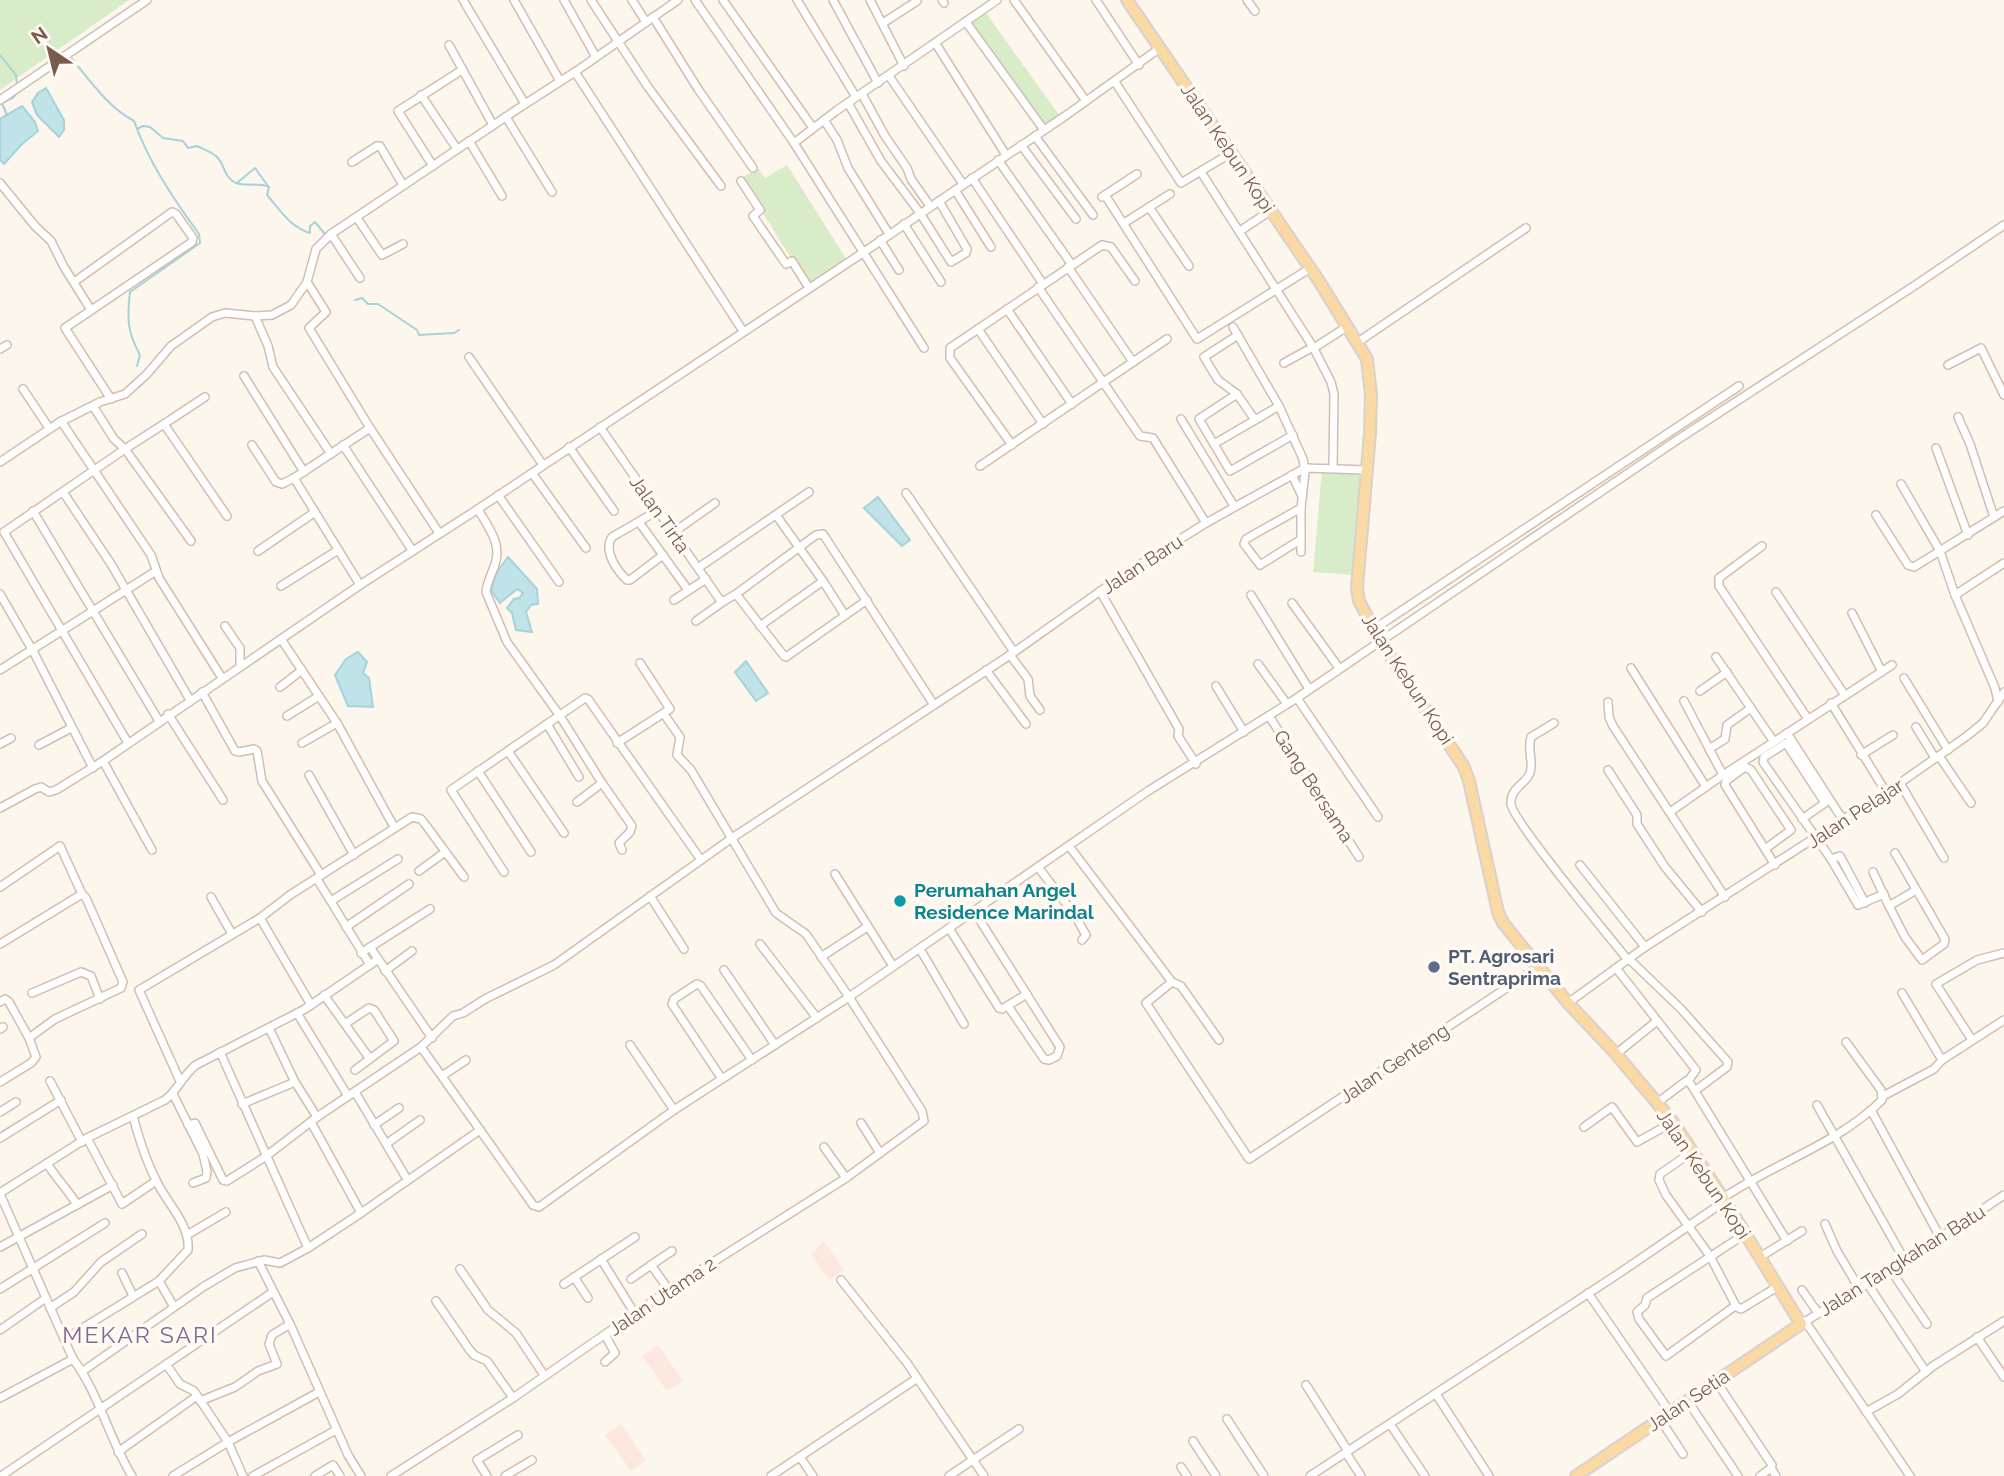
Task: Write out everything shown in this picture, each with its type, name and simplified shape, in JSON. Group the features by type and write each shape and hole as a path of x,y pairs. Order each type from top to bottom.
{"main road":[{"name":"Jalan Kebun Kopi","path":"1127,0 1348,326 1367,359 1370,378 1367,470 1357,588 1359,601 1380,641 1464,767 1498,912 1503,923 1568,1003 1616,1054 1673,1122 1777,1287 1803,1323"},
{"name":"Jalan Setia","path":"1576,1476 1590,1472 1687,1400 1803,1323"}],"street":[{"path":"0,100 147,0"},
{"path":"463,0 525,104"},
{"path":"514,0 560,81"},
{"path":"564,0 596,57"},
{"path":"591,0 648,87 721,186"},
{"path":"632,0 649,20 753,168"},
{"path":"0,462 48,428 133,388 171,346 212,317 225,313 274,315 291,305 307,282 316,249 331,234 575,72 678,0"},
{"path":"695,0 794,143 924,348"},
{"path":"723,0 813,128"},
{"path":"797,0 930,206"},
{"path":"833,0 878,83"},
{"path":"870,0 904,66"},
{"path":"794,143 997,0"},
{"path":"1014,0 1086,102"},
{"path":"1096,0 1139,65"},
{"path":"1247,0 1255,11"},
{"path":"883,23 917,1"},
{"path":"966,23 1044,130"},
{"path":"936,44 1006,155"},
{"path":"449,45 494,125"},
{"path":"0,808 34,789 41,788 49,792 56,790 93,768 360,584 478,509 864,252 1086,102 1160,48"},
{"path":"433,166 398,111 462,69"},
{"path":"575,72 743,331"},
{"path":"889,76 963,184"},
{"path":"1115,82 1180,182 1202,172 1231,153"},
{"path":"421,95 457,149"},
{"path":"848,103 881,161 920,213 951,262 967,251 967,247 939,201"},
{"path":"506,117 552,192"},
{"path":"824,120 837,140 848,168 889,234"},
{"path":"1035,136 1093,215"},
{"path":"469,141 502,196"},
{"path":"1021,145 1076,219"},
{"path":"352,162 380,146 403,185"},
{"path":"998,160 1133,362"},
{"path":"1202,172 1278,289 1313,347 1333,388 1333,468"},
{"path":"1137,174 1103,196 1124,223 1197,339 1309,269"},
{"path":"972,178 1103,384 1140,436 1153,438 1206,523"},
{"path":"741,181 760,210 754,217 786,264 792,261 809,288"},
{"path":"0,183 51,242 91,310"},
{"path":"955,190 991,247"},
{"path":"1124,223 1170,194"},
{"path":"1149,207 1189,266"},
{"path":"1240,231 1270,211"},
{"path":"74,282 172,212 193,238 191,242 65,328 111,399"},
{"path":"358,218 382,256 403,244"},
{"path":"904,224 941,282"},
{"path":"421,1047 533,1205 539,1207 674,1110 849,997 1149,791 1196,764 1297,698 1677,440 2004,225"},
{"path":"1358,342 1526,228"},
{"path":"331,234 360,278"},
{"path":"880,240 899,270"},
{"path":"1012,445 950,358 950,348 1107,244 1135,281"},
{"path":"307,282 326,312 309,328 439,533"},
{"path":"1007,309 1072,404"},
{"path":"255,316 268,346 273,367 331,454"},
{"path":"1284,363 1348,326"},
{"path":"1233,327 1279,406 1305,468 1301,552"},
{"path":"978,329 1043,424"},
{"path":"1238,335 1204,357 1218,380 1237,394 1255,419"},
{"path":"980,466 1167,339"},
{"path":"1948,365 1981,348 2004,395"},
{"path":"469,357 543,466"},
{"path":"244,376 304,472"},
{"path":"1374,629 1739,386"},
{"path":"23,389 48,428"},
{"path":"1237,394 1199,419 1228,468 1233,471 1293,435"},
{"path":"128,743 64,630 4,533 205,397"},
{"path":"93,406 114,439 125,449 191,541"},
{"path":"1214,444 1279,406"},
{"path":"1958,416 1970,444 1993,517"},
{"path":"1181,419 1234,506"},
{"path":"61,421 151,555 156,571 222,678"},
{"path":"163,424 228,516"},
{"name":"Jalan Tirta","path":"600,427 723,601"},
{"path":"252,445 276,482 282,484 370,428"},
{"path":"343,445 412,550"},
{"path":"569,447 614,511"},
{"path":"1936,447 1968,535"},
{"name":"Jalan Baru","path":"188,1125 195,1123 224,1181 265,1157 421,1047 453,1016 554,965 732,838 1206,523 1305,468 1367,470"},
{"path":"532,473 586,548"},
{"path":"1292,475 1302,496"},
{"path":"294,478 360,584"},
{"path":"1901,484 1940,551 1955,595 1995,688 1998,702"},
{"path":"63,492 111,564 190,700"},
{"path":"698,568 808,492"},
{"path":"906,493 1012,653 1028,679 1030,696 1040,710"},
{"path":"498,495 559,582"},
{"path":"674,532 715,503"},
{"path":"1300,540 1259,565 1244,544 1246,539 1301,508"},
{"path":"478,509 493,534 497,558 486,592 507,642 560,716 632,826 619,843 622,850"},
{"path":"33,511 159,721"},
{"path":"657,511 609,540 611,557 622,576 630,580 663,555"},
{"path":"1876,515 1911,568 2004,511"},
{"path":"258,551 315,512"},
{"path":"776,515 844,614"},
{"path":"639,522 688,590"},
{"path":"696,621 819,533 823,534 934,705"},
{"path":"1762,546 1719,578 1719,586 1808,719"},
{"path":"281,586 338,550"},
{"path":"1955,595 2004,563"},
{"path":"0,670 156,571"},
{"path":"674,600 706,579"},
{"path":"760,626 823,581"},
{"path":"1101,591 1179,729 1178,736 1196,764"},
{"path":"1776,592 1844,694"},
{"path":"0,594 33,651 93,768"},
{"path":"736,594 786,657 867,600"},
{"path":"1251,595 1310,689"},
{"path":"1292,603 1339,668"},
{"path":"1852,613 1882,671"},
{"path":"225,626 240,648 240,666"},
{"path":"281,639 337,723 394,827"},
{"path":"1716,657 1774,742"},
{"path":"617,743 670,708 640,663"},
{"path":"1258,664 1287,704"},
{"path":"1670,813 1844,694 1892,665"},
{"path":"1631,668 1706,787"},
{"path":"280,687 302,670"},
{"path":"986,670 1026,724"},
{"path":"1700,691 1727,672"},
{"path":"1904,678 1948,750"},
{"path":"1216,686 1244,732"},
{"path":"202,692 234,751 257,751 262,781 369,965"},
{"name":"Jalan Pelajar","path":"1568,1003 1645,947 1948,750 1983,723 2004,692"},
{"path":"287,716 318,696"},
{"path":"504,872 451,791 587,698 701,860"},
{"path":"1297,698 1378,817"},
{"path":"1684,701 1723,775"},
{"path":"1608,702 1613,726 1725,897"},
{"path":"1831,703 1885,792"},
{"path":"1709,749 1725,739 1728,723 1751,708"},
{"path":"664,714 680,737 677,755 691,770 776,913 803,930 849,997"},
{"path":"168,715 223,800"},
{"name":"Gang Bersama","path":"1269,716 1359,857"},
{"path":"302,743 337,723"},
{"path":"1554,723 1531,737 1528,750 1532,765 1529,777 1512,794 1511,806 1514,814 1628,959 1681,1009 1728,1062 1727,1067 1696,1090"},
{"path":"547,724 579,777"},
{"path":"1916,727 1971,803"},
{"path":"39,746 71,728"},
{"path":"1787,733 1843,820"},
{"path":"1861,755 1893,735"},
{"path":"0,744 11,738"},
{"path":"1802,819 1825,803 1785,743 1764,757 1763,762 1802,819 1815,838 1830,859 1840,856 1862,904 1884,894"},
{"path":"508,751 564,833"},
{"path":"103,761 152,850"},
{"path":"1765,849 1791,830 1751,769 1745,767 1726,781 1725,785 1765,849 1775,864"},
{"path":"1608,770 1637,815 1637,824 1665,867 1702,912"},
{"path":"478,771 531,852"},
{"path":"309,775 354,855"},
{"path":"578,802 602,783"},
{"path":"1900,783 1944,858"},
{"path":"180,1081 139,990 260,918 412,817 417,817 425,824 464,877"},
{"path":"0,887 60,846 122,979 121,988 55,1019 29,1038"},
{"path":"1069,846 1172,982 1181,986 1219,1040"},
{"path":"419,871 445,852"},
{"path":"1873,872 1905,937 1922,960 1940,948 1945,939 1895,853"},
{"path":"331,901 398,859"},
{"path":"1580,865 1645,947"},
{"path":"1038,867 1074,914 1086,935 1082,940"},
{"path":"835,874 893,966"},
{"path":"346,927 408,884"},
{"path":"1889,906 1916,890"},
{"path":"0,944 82,894"},
{"path":"650,896 684,949"},
{"path":"211,897 232,934"},
{"path":"362,953 430,909"},
{"path":"974,911 1060,1047 1054,1059 1044,1059 1008,1006"},
{"path":"260,918 311,1005"},
{"path":"803,930 810,925"},
{"path":"821,957 867,927"},
{"path":"949,928 997,1005 1002,1009 1027,994"},
{"path":"760,944 817,1018"},
{"path":"370,947 432,1038"},
{"path":"920,948 964,1024"},
{"path":"385,971 412,951"},
{"path":"1972,1040 1936,984 1977,960 2004,953"},
{"path":"130,1475 83,1371 73,1359 0,1194 85,1140 173,1094 189,1071 220,1052 298,1013 377,960"},
{"name":"Jalan Genteng","path":"1172,982 1146,1003 1249,1159 1538,967"},
{"path":"1616,968 1696,1070 1688,1081 1657,1103"},
{"path":"724,970 775,1045"},
{"path":"32,993 81,972 91,976 100,999"},
{"path":"722,1079 672,1004 674,999 697,984 752,1060"},
{"path":"1902,993 1942,1060"},
{"path":"324,995 370,1059"},
{"name":"Jalan Utama 2","path":"391,1476 404,1472 669,1290 846,1178 924,1121 922,1111 849,997"},
{"path":"0,1002 5,999 9,1002 36,1056 35,1060 0,1082"},
{"path":"345,1024 366,1009 374,1010 394,1042 355,1070"},
{"path":"298,1013 407,1179"},
{"path":"1310,1476 1690,1226 1751,1179 1835,1136 1871,1110 1883,1096 1934,1069 1942,1060 2004,1020"},
{"path":"1616,1054 1657,1021"},
{"path":"270,1028 361,1213"},
{"path":"1846,1042 1883,1096"},
{"path":"630,1045 674,1110"},
{"path":"220,1052 308,1248"},
{"path":"442,1076 466,1060"},
{"path":"50,1081 122,1204 156,1181"},
{"path":"1688,1081 1787,1241"},
{"path":"242,1104 295,1082"},
{"path":"173,1094 203,1154 206,1178 193,1183"},
{"path":"0,1138 61,1100"},
{"path":"0,1112 16,1102"},
{"path":"1817,1105 1905,1261"},
{"path":"1584,1127 1612,1107 1637,1142 1673,1122"},
{"path":"374,1125 399,1108"},
{"path":"1871,1110 1940,1237"},
{"path":"65,1339 159,1281 188,1250 183,1223 156,1181 139,1141 133,1116"},
{"path":"386,1144 420,1120"},
{"path":"861,1123 880,1153"},
{"path":"83,1371 235,1268 258,1261 280,1263 308,1248 480,1130"},
{"path":"824,1147 846,1178"},
{"path":"1692,1152 1658,1177 1666,1195 1710,1256 1736,1306 1741,1309 1777,1287"},
{"path":"47,1163 58,1181 66,1186 76,1205"},
{"path":"0,1247 113,1185"},
{"path":"165,1197 174,1191"},
{"name":"Jalan Tangkahan Batu","path":"1803,1323 1905,1261 2004,1195"},
{"path":"187,1235 226,1212"},
{"path":"0,1289 105,1223"},
{"path":"1825,1224 1859,1288"},
{"path":"1760,1258 1802,1231"},
{"path":"50,1308 74,1292 101,1262 142,1234"},
{"path":"1736,1306 1665,1356 1637,1316 1647,1298 1745,1234"},
{"path":"564,1284 635,1237"},
{"path":"631,1279 672,1251"},
{"path":"601,1259 635,1314"},
{"path":"258,1261 290,1324 336,1430 361,1476"},
{"path":"651,1265 669,1290"},
{"path":"460,1269 488,1310 516,1333 544,1375"},
{"path":"1890,1269 1927,1324"},
{"path":"122,1273 133,1296"},
{"path":"574,1277 588,1298"},
{"path":"841,1280 907,1363 984,1476"},
{"path":"159,1281 174,1307"},
{"path":"1867,1283 1926,1371"},
{"path":"1802,1290 1818,1313"},
{"path":"1,1476 273,1292"},
{"path":"1588,1293 1670,1412"},
{"path":"0,1330 46,1298"},
{"path":"436,1301 469,1349 487,1362 513,1398"},
{"path":"1866,1412 1898,1394 1926,1371 2004,1321"},
{"path":"1803,1323 1910,1476"},
{"path":"118,1452 198,1399 235,1387 258,1371 276,1364 269,1344 272,1335 290,1324"},
{"path":"605,1335 615,1353 605,1362"},
{"path":"1977,1337 2004,1377"},
{"path":"0,1398 73,1359"},
{"path":"166,1364 180,1384 192,1389 228,1442 243,1476"},
{"path":"771,1476 916,1379"},
{"path":"1716,1381 1772,1465 1776,1476"},
{"path":"1306,1385 1361,1476"},
{"path":"173,1476 319,1392"},
{"path":"1436,1394 1489,1476"},
{"path":"1687,1400 1738,1476"},
{"path":"1227,1419 1264,1476"},
{"path":"1660,1419 1683,1454"},
{"path":"1390,1424 1425,1476"},
{"path":"949,1476 1019,1429"},
{"path":"253,1476 336,1430"},
{"path":"487,1476 477,1460 518,1435"},
{"path":"1193,1441 1216,1476"},
{"path":"800,1457 813,1476"},
{"path":"505,1476 532,1460"},
{"path":"315,1476 333,1465 340,1476"},
{"path":"1181,1467 1187,1476"},
{"path":"1760,1476 1771,1468"}],"shaded area":[{"path":"824,1241 844,1270 829,1280 811,1254"},
{"path":"658,1345 683,1381 667,1391 642,1356"},
{"path":"621,1424 646,1460 631,1471 605,1435"}],"green space":[{"path":"0,0 129,0 0,90"},
{"path":"986,13 1059,115 1045,126 971,23"},
{"path":"787,165 847,260 808,285 742,178 758,168 765,178"},
{"path":"1322,470 1362,473 1354,575 1313,572"}],"water":[{"path":"46,88 64,120 64,130 59,137 37,115 32,102 38,93"},
{"path":"22,106 35,122 38,131 4,164 0,160 0,119"},
{"path":"878,497 910,540 902,546 864,508"},
{"path":"508,557 537,589 538,604 531,605 526,612 532,632 516,630 512,613 507,608 523,593 517,589 500,603 491,590 497,572"},
{"path":"358,652 367,662 363,673 369,678 373,707 348,706 335,675 346,659"},
{"path":"746,661 768,693 756,701 735,672"}],"waterway":[{"path":"0,55 16,75 17,86"},
{"path":"72,59 108,101 134,121 154,166 199,234 200,243 130,292 129,325 140,355 137,366"},
{"path":"7,115 2,103 16,93"},
{"path":"137,129 150,127 163,138 183,141 188,148 197,146 210,152 220,160 232,181 269,187 267,195 291,222 310,233 310,226 315,222 324,233"},
{"path":"237,183 255,168 268,186"},
{"path":"355,300 362,298 368,304 378,304 417,330 419,335 454,333 459,330"}],"place":[{"name":"Perumahan Angel Residence Marindal","path":"900,901"},
{"name":"PT. Agrosari Sentraprima","path":"1434,967"}],"district":[{"name":"MEKAR SARI","path":"140,1335"}]}
